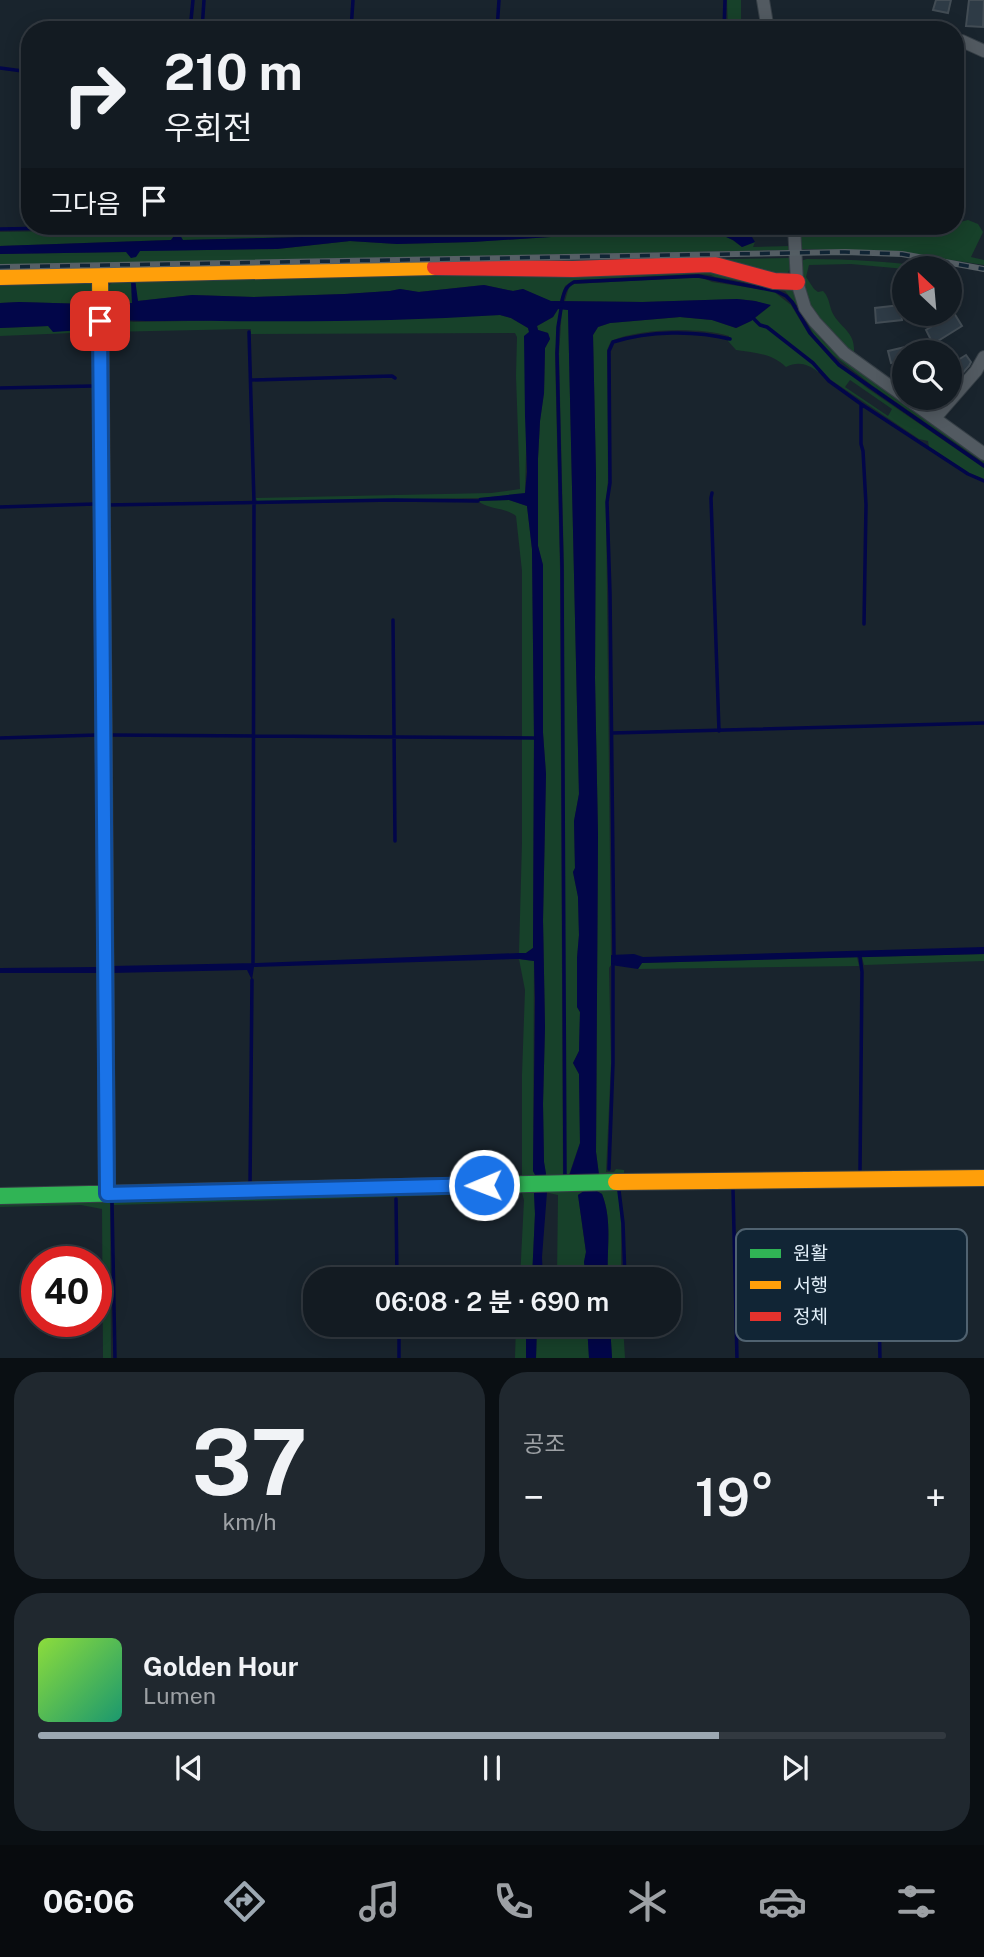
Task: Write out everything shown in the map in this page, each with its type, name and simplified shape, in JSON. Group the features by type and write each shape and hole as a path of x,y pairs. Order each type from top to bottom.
{"street":[{"path":"763,0 766,21"},
{"path":"964,42 984,51"},
{"path":"794,235 797,282 805,308 828,338 878,379 984,454"},
{"path":"0,276 469,266 573,269 711,264 774,281 797,282"},
{"path":"100,275 107,1194"},
{"path":"935,418 976,372 984,356"},
{"path":"0,1196 565,1183 984,1178"}],"green space":[{"path":"727,0 741,0 741,21 728,21"},
{"path":"964,221 978,224 983,232 971,257 984,260 984,265 962,262 962,256 799,249 798,235 964,235"},
{"path":"0,232 21,232 21,235 380,235 183,240 174,236 171,240 0,246"},
{"path":"581,235 721,235 742,247 755,242 753,247 790,246 790,250 0,265 0,254 127,252 131,258 140,251 277,249 350,241 397,244"},
{"path":"792,258 792,265 786,276 738,271 489,263"},
{"path":"807,259 892,263 892,268 851,264 809,265 806,277 814,289 823,291 827,296 832,312 853,341 854,356 806,304 800,261"},
{"path":"702,270 791,287 813,328 824,342 892,395 892,399 833,355 814,335 800,309 785,291 711,275 574,280 565,286 560,301 550,301 523,289 513,291 484,285 418,292 400,289 253,297 192,295 137,301 135,279"},
{"path":"701,277 712,282 773,291 791,305 808,333 832,360 892,405 892,409 892,410 899,410 984,468 984,479 969,473 929,447 928,441 919,439 831,380 821,370 818,372 807,365 799,364 786,367 769,356 736,350 728,341 729,336 701,331 670,330 638,333 611,341 607,350 606,500 611,1063 606,1172 614,1172 616,1169 624,1170 624,1174 738,1173 785,1176 984,1174 115,1190 116,1186 253,1185 522,1175 525,990 519,959 534,961 533,1171 537,1177 545,1177 543,920 546,774 543,733 543,565 538,546 538,458 545,348 550,339 548,333 538,330 537,326 553,317 558,309 555,354 560,569 563,1176 565,1179 564,568 559,354 562,309 568,310 579,794 574,821 573,872 578,896 577,1007 580,1012 579,1051 573,1063 579,1074 580,1143 569,1175 599,1175 596,1152 598,835 593,335 598,327 610,323 680,317 712,320 736,328 751,321 770,306 738,299 565,301 569,287 574,284","holes":["850,380 892,409 888,416 845,387"]},
{"path":"131,279 132,303 103,307 109,285"},
{"path":"91,282 94,285 94,311 89,309 87,304 0,303 0,283"},
{"path":"500,315 511,318 529,331 525,494 479,498 257,501 256,498 491,493 520,489 515,333 251,334 251,329 106,332 103,318 134,322"},
{"path":"93,319 95,332 0,336 0,328 49,326"},
{"path":"908,410 912,410 984,458 984,463"},
{"path":"509,500 527,506 532,549 533,948 526,953 519,953 522,842 522,571 516,516 478,501"},
{"path":"984,954 984,961 864,965 862,957"},
{"path":"857,957 859,966 638,969 642,963"},
{"path":"984,1181 984,1185 618,1189 621,1267 608,1267 607,1215 602,1194 593,1191 578,1195 586,1252 585,1267 557,1267 558,1195 540,1191 534,1193 533,1267 521,1267 524,1200 522,1193 114,1205 114,1198"},
{"path":"110,1200 110,1246 102,1246 102,1209 81,1205 0,1207 0,1202"},
{"path":"103,1337 111,1337 111,1358 103,1358"},
{"path":"516,1337 526,1337 526,1358 515,1358"},
{"path":"537,1337 588,1337 589,1358 536,1358"},
{"path":"611,1337 624,1337 625,1358 612,1358"}],"shaded area":[{"path":"180,235 183,240 380,235 581,235 472,242 397,244 350,241 277,249 140,251 136,257 131,258 126,252 0,254 0,246 171,240"},
{"path":"722,235 752,235 755,242 742,247"},
{"path":"131,279 135,279 138,301 192,295 253,297 400,289 419,292 484,285 513,291 523,289 551,301 737,299 771,305 751,321 736,328 712,320 680,317 610,323 598,327 593,335 598,835 596,1152 599,1175 569,1176 580,1143 579,1074 573,1063 579,1051 580,1012 577,1007 578,897 573,872 574,821 579,794 568,310 558,309 553,317 537,326 538,330 548,333 550,339 545,348 538,458 538,546 543,565 543,733 546,774 543,1104 546,1174 545,1177 536,1177 533,1171 534,961 519,959 254,967 252,980 247,970 111,973 111,966 526,953 533,948 532,549 527,506 509,500 478,501 479,498 525,493 527,472 524,336 529,332 528,328 500,315 326,321 147,321 103,318 103,307 132,303"},
{"path":"0,303 87,304 89,309 94,311 93,319 88,321 82,330 53,332 48,326 0,328"},
{"path":"984,947 984,954 642,963 638,969 611,965 611,955 634,954 643,957"},
{"path":"97,967 100,973 0,973 0,968"},
{"path":"595,1190 602,1194 607,1215 608,1267 585,1267 586,1252 578,1195 584,1191"},
{"path":"547,1192 542,1267 533,1267 534,1193"},
{"path":"526,1337 537,1337 536,1358 526,1358"},
{"path":"588,1337 611,1337 612,1358 589,1358"}],"building":[{"path":"936,0 951,0 948,13 933,10"},
{"path":"969,0 984,0 983,27 966,26"},
{"path":"892,306 892,321 876,323 875,308"},
{"path":"933,326 962,326 939,340 931,340 926,330"},
{"path":"892,350 892,363 891,363 888,351"},
{"path":"966,355 971,362 962,374 962,358"}],"waterway":[{"path":"191,21 193,0"},
{"path":"203,21 204,0"},
{"path":"352,21 353,0"},
{"path":"498,21 499,0"},
{"path":"724,21 725,0"},
{"path":"0,68 21,71"},
{"path":"0,229 21,229"},
{"path":"562,301 565,290 574,282 698,276 776,291 792,302 810,333 839,365 984,466"},
{"path":"561,309 557,353 562,567 565,1176"},
{"path":"754,319 813,363 829,381 861,404 968,474 984,481"},
{"path":"249,332 254,502 253,963"},
{"path":"614,955 607,502 610,483 609,351 613,342 656,334 702,334 730,339"},
{"path":"251,380 395,378"},
{"path":"0,388 93,386"},
{"path":"861,404 866,505 864,624"},
{"path":"712,493 719,731"},
{"path":"106,505 478,501"},
{"path":"0,507 95,504"},
{"path":"393,620 395,841"},
{"path":"612,733 984,723"},
{"path":"0,738 97,735"},
{"path":"111,735 534,738"},
{"path":"860,957 860,1170"},
{"path":"609,1169 613,965"},
{"path":"250,1185 252,980"},
{"path":"733,1189 736,1316"},
{"path":"619,1191 625,1267"},
{"path":"396,1199 397,1267"},
{"path":"112,1202 115,1358"},
{"path":"399,1337 399,1358"},
{"path":"737,1341 737,1358"},
{"path":"880,1341 880,1358"}],"railway":[{"path":"0,267 845,252 902,254 984,269"}],"traffic: fast":[{"path":"104,776 107,1194"},
{"path":"0,1196 616,1182"}],"traffic: slow":[{"path":"0,277 435,267"},
{"path":"100,275 104,776"},
{"path":"616,1182 984,1178"}],"traffic: jam":[{"path":"435,267 573,269 711,264 774,281 797,282"}],"route":[{"path":"100,321 107,1194 484,1185"}]}
